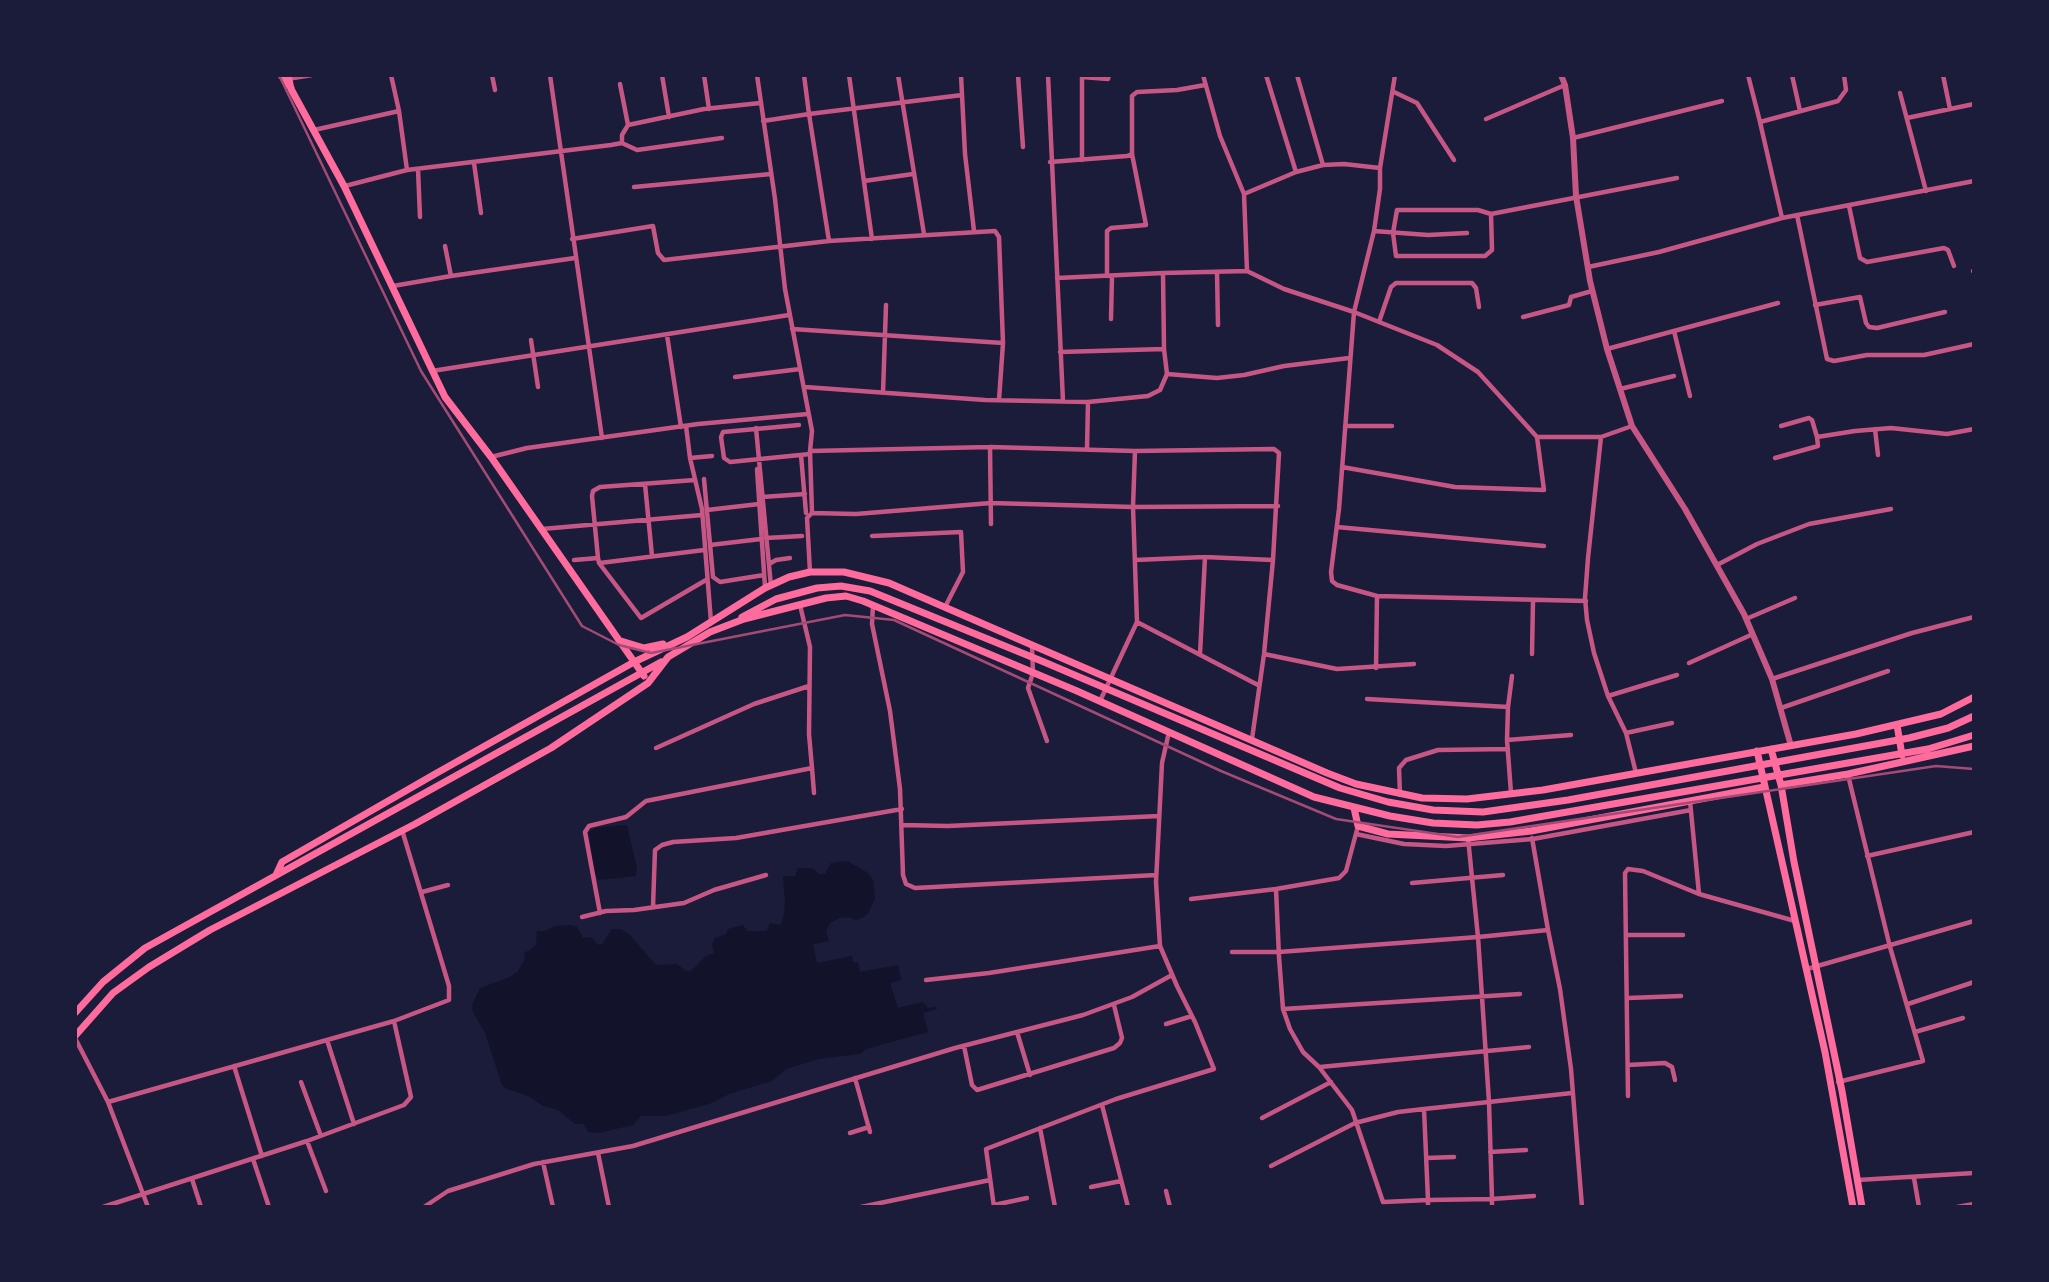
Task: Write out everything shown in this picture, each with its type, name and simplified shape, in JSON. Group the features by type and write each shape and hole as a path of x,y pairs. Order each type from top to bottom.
{"main road":[{"path":"285,77 344,186 445,397 491,457 648,683"},
{"path":"276,876 282,862 634,662 687,637 768,587 789,577 810,572 848,573 890,583 1356,784 1422,798 1467,799 1636,774 1897,725 1941,714 1971,699 1974,708"},
{"path":"846,597 848,573"},
{"path":"75,1013 103,982 145,948 752,611 792,593 828,586 870,591 903,604 1340,788 1388,802 1433,810 1483,812 1568,800 1909,738 1938,731 1974,716"},
{"path":"75,1037 113,993 149,967 210,930 402,830 551,748 648,683 668,657 710,632 826,598 846,597 873,605 1100,701 1314,797 1410,820 1477,825 1566,812 1928,749 1974,735"},
{"path":"620,641 644,648 687,637"},
{"path":"1897,725 1903,763"},
{"path":"1781,785 1848,774 1974,747"},
{"path":"1771,749 1781,785 1853,1207"},
{"path":"1757,751 1796,921 1840,1081 1862,1207"},
{"path":"1688,764 1693,800"},
{"path":"1354,808 1357,830 1469,841 1532,835 1764,787"}],"street":[{"path":"285,77 312,75"},
{"path":"391,75 407,170"},
{"path":"492,75 495,90"},
{"path":"550,75 602,438"},
{"path":"662,75 669,117"},
{"path":"704,75 709,109"},
{"path":"757,75 789,315 812,431 807,518 810,572"},
{"path":"804,75 829,241"},
{"path":"849,75 872,239"},
{"path":"898,75 925,234"},
{"path":"961,75 965,154 974,231"},
{"path":"1018,75 1023,148"},
{"path":"1048,75 1063,401"},
{"path":"1082,160 1082,77 1108,79 1109,75"},
{"path":"1203,75 1220,136 1244,194 1248,271"},
{"path":"1265,75 1296,172"},
{"path":"1297,75 1323,165"},
{"path":"1395,75 1380,168 1374,231 1354,312 1332,580 1337,585 1377,596 1586,601"},
{"path":"1561,75 1573,138 1576,196 1592,291 1632,426 1717,565 1746,619 1772,679 1791,746"},
{"path":"1748,75 1782,218"},
{"path":"1792,75 1800,111"},
{"path":"1760,122 1838,101 1846,90 1844,75"},
{"path":"1942,75 1950,109"},
{"path":"620,84 628,125 622,135 622,143"},
{"path":"1111,319 1107,231 1111,228 1146,225 1132,154 1132,96 1136,92 1177,90 1205,85"},
{"path":"1486,119 1565,85"},
{"path":"1394,92 1417,103 1454,160"},
{"path":"1900,93 1926,191"},
{"path":"763,121 962,95"},
{"path":"1573,138 1722,101"},
{"path":"628,125 709,109 760,103"},
{"path":"1908,118 1974,104"},
{"path":"314,131 399,111"},
{"path":"344,186 407,170 622,143 637,150 722,138"},
{"path":"1050,162 1132,154"},
{"path":"474,163 481,213"},
{"path":"1244,194 1296,172 1323,165 1344,164 1380,168"},
{"path":"418,169 420,217"},
{"path":"634,187 771,174"},
{"path":"864,181 913,174"},
{"path":"1491,214 1492,250 1485,256 1396,257 1393,233 1395,211 1399,209 1478,210 1491,214 1677,177"},
{"path":"1588,267 1646,255 1782,218 1974,181"},
{"path":"1849,206 1860,258 1867,262 1944,247 1948,250 1954,266"},
{"path":"1797,215 1827,359 1830,361 1867,355 1924,355 1974,344"},
{"path":"572,239 653,226 657,253 664,260 780,245 995,231 999,237 1003,343 999,400"},
{"path":"1374,231 1467,233"},
{"path":"445,246 451,276"},
{"path":"393,286 575,258"},
{"path":"1057,278 1248,271 1284,289 1354,312 1437,345 1478,372 1537,437 1544,490 1455,486 1342,467"},
{"path":"1217,272 1218,325"},
{"path":"805,387 999,400 1088,402 1148,396 1160,390 1167,374 1163,273"},
{"path":"1379,322 1391,287 1396,284 1472,282 1476,288 1479,307"},
{"path":"1523,317 1569,305 1571,297 1592,291"},
{"path":"1815,305 1860,298 1866,323 1869,327 1877,328 1945,312"},
{"path":"1607,349 1778,303"},
{"path":"883,393 886,304"},
{"path":"432,371 789,315"},
{"path":"792,329 1003,343"},
{"path":"1674,331 1690,396"},
{"path":"667,335 702,515 711,623"},
{"path":"531,340 538,387"},
{"path":"1060,352 1164,349"},
{"path":"1167,374 1217,378 1349,358"},
{"path":"735,377 800,369"},
{"path":"1620,389 1674,376"},
{"path":"1087,449 1088,402"},
{"path":"491,457 527,448 683,426 809,414"},
{"path":"1775,458 1818,446 1812,420 1809,418 1781,426"},
{"path":"799,425 723,432 721,437 724,458 726,461 810,452 990,447 1135,451 1273,449 1279,453 1278,506 1264,654 1251,740"},
{"path":"1345,426 1392,426"},
{"path":"1537,437 1601,437 1632,426"},
{"path":"756,428 762,497 764,575 768,587"},
{"path":"1817,438 1891,428 1947,435 1974,429"},
{"path":"1875,429 1878,455"},
{"path":"1601,437 1586,601 1587,621 1594,653 1608,696 1626,733 1636,774"},
{"path":"990,447 991,524"},
{"path":"1100,701 1137,622 1133,508 1135,451"},
{"path":"801,455 809,513"},
{"path":"690,458 712,456"},
{"path":"757,469 759,505 769,564 768,587"},
{"path":"704,479 715,580 764,575"},
{"path":"695,480 600,487 593,491 592,496 595,524 599,560 641,618 706,580"},
{"path":"645,484 652,556"},
{"path":"762,497 805,494"},
{"path":"809,513 856,514 991,503 1133,508 1278,506"},
{"path":"707,510 759,505"},
{"path":"1717,565 1757,544 1809,524 1891,509"},
{"path":"541,529 702,515"},
{"path":"1337,527 1544,546"},
{"path":"872,536 961,532 963,572 946,607"},
{"path":"710,545 802,536"},
{"path":"574,561 704,551"},
{"path":"1135,560 1205,557 1273,560"},
{"path":"1200,654 1205,557"},
{"path":"769,564 790,558"},
{"path":"1376,668 1377,596"},
{"path":"1746,619 1795,598"},
{"path":"1532,654 1533,601"},
{"path":"799,604 810,647 814,793"},
{"path":"873,605 872,624 890,711 902,809 903,875 906,884 915,888 1156,875"},
{"path":"1772,679 1912,633 1974,617"},
{"path":"1137,622 1258,685"},
{"path":"1689,663 1753,634"},
{"path":"1032,646 1033,673 1028,688 1047,741"},
{"path":"1264,654 1337,669 1414,664"},
{"path":"1782,708 1888,671"},
{"path":"1608,696 1677,675"},
{"path":"1511,676 1507,740 1511,794"},
{"path":"656,747 754,704 809,686"},
{"path":"1367,699 1508,707"},
{"path":"1626,733 1672,723"},
{"path":"1027,1198 994,1206 986,1149 1102,1105 1214,1069 1160,946 1155,903 1156,875 1162,763 1168,732"},
{"path":"1507,740 1571,735"},
{"path":"1400,795 1399,768 1406,760 1438,750 1508,748"},
{"path":"600,913 585,832 589,826 626,817 646,801 812,768"},
{"path":"1831,1083 1923,1060 1890,947 1848,774"},
{"path":"1693,800 1690,810 1699,894"},
{"path":"653,907 654,850 662,845 736,838 902,809"},
{"path":"1582,1207 1560,989 1532,835 1690,810"},
{"path":"902,825 948,826 1159,816"},
{"path":"108,1102 394,1021 449,1000 449,986 402,830"},
{"path":"1191,899 1339,878 1346,871 1357,830"},
{"path":"1867,856 1974,832"},
{"path":"1469,841 1489,1102 1492,1207"},
{"path":"1629,1096 1625,873 1628,869 1643,872 1699,894 1796,921"},
{"path":"582,917 684,902 766,875"},
{"path":"1412,883 1503,875"},
{"path":"422,892 448,885"},
{"path":"1276,889 1283,1009 1303,1052 1319,1067 1352,1110 1382,1202"},
{"path":"1811,968 1974,922"},
{"path":"1232,952 1279,952 1548,930"},
{"path":"1626,934 1683,935"},
{"path":"926,980 989,974 1160,946"},
{"path":"424,1207 448,1191 543,1162 633,1146 666,1137 855,1078 1114,1005 1172,975"},
{"path":"1908,1004 1974,982"},
{"path":"1283,1009 1520,994"},
{"path":"1628,998 1681,996"},
{"path":"964,1046 975,1089 1030,1074 1114,1048 1122,1038 1114,1005"},
{"path":"1166,1024 1192,1016"},
{"path":"1915,1032 1963,1018"},
{"path":"103,1207 307,1141 404,1105 411,1097 394,1021"},
{"path":"1017,1032 1030,1074"},
{"path":"75,1037 108,1102 148,1207"},
{"path":"327,1040 354,1124"},
{"path":"1319,1067 1529,1047"},
{"path":"1628,1065 1665,1063 1672,1067 1675,1080"},
{"path":"234,1066 262,1156"},
{"path":"850,1133 869,1130 855,1078"},
{"path":"301,1082 321,1136"},
{"path":"1262,1118 1331,1082"},
{"path":"1271,1166 1355,1123 1398,1112 1572,1093"},
{"path":"1102,1105 1128,1207"},
{"path":"1424,1110 1428,1207"},
{"path":"1040,1128 1055,1207"},
{"path":"307,1141 326,1191"},
{"path":"1490,1152 1526,1150"},
{"path":"598,1153 609,1207"},
{"path":"1426,1158 1454,1157"},
{"path":"253,1159 269,1207"},
{"path":"543,1162 553,1207"},
{"path":"1857,1180 1974,1173"},
{"path":"1914,1178 1919,1207"},
{"path":"192,1179 201,1207"},
{"path":"861,1207 990,1180"},
{"path":"1091,1187 1121,1181"},
{"path":"1166,1191 1170,1207"},
{"path":"1375,1207 1382,1202 1534,1196"},
{"path":"1957,1207 1974,1204"}],"shaded area":[{"path":"627,825 637,869 636,876 598,880 594,872 589,832 595,828"},
{"path":"847,861 868,873 873,880 875,899 867,915 856,920 850,917 840,918 830,923 826,931 829,941 813,944 817,963 852,956 853,962 858,962 860,972 898,965 901,980 890,983 898,1008 923,1002 928,1008 937,1009 923,1013 928,1032 866,1049 860,1054 818,1059 786,1069 772,1081 729,1094 709,1104 666,1116 641,1116 633,1125 598,1133 588,1132 584,1124 575,1124 558,1110 543,1106 502,1085 485,1033 472,1005 480,988 517,972 525,959 524,952 536,945 537,931 571,925 577,927 583,938 591,937 598,945 602,944 612,929 620,929 628,933 656,965 677,964 686,971 691,971 705,957 714,953 712,944 715,938 726,934 728,929 743,925 747,931 767,931 770,923 780,925 785,902 783,876 795,876 798,868 813,868 819,874 825,874 831,863"}],"railway":[{"path":"279,75 421,371 582,626 619,645 651,653 845,615 894,620 1221,771 1336,819 1458,837 1936,766 1974,769"}]}
